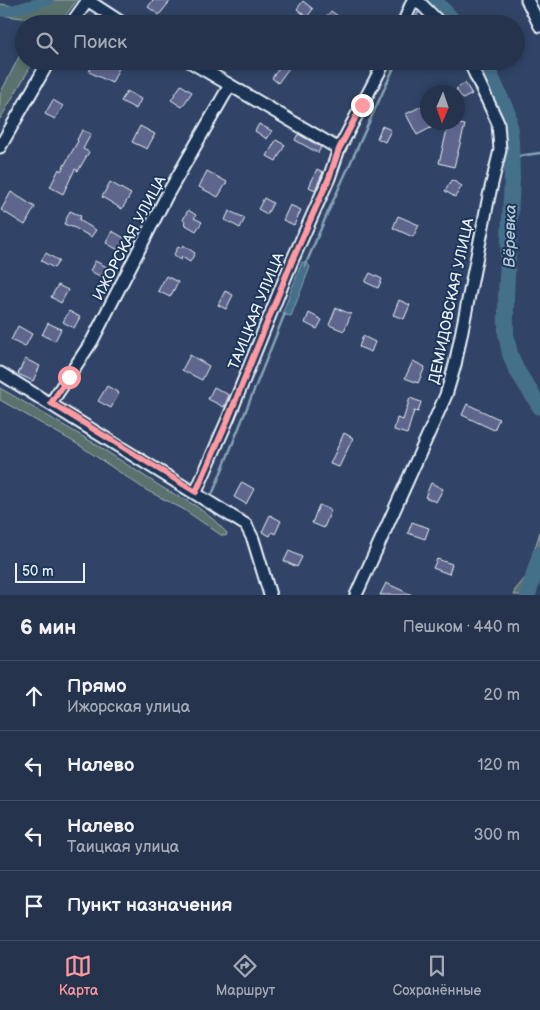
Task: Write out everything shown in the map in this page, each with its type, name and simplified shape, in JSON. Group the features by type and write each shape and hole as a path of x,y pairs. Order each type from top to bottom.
{"street":[{"path":"77,15 88,0 110,15"},
{"path":"408,15 415,0 431,15"},
{"path":"528,0 540,26"},
{"path":"0,147 45,70"},
{"path":"204,70 339,149"},
{"name":"ТАИЦКАЯ УЛИЦА","path":"196,492 228,419 292,261 329,178 339,149 380,70"},
{"name":"ДЕМИДОВСКАЯ УЛИЦА","path":"356,595 446,396 455,365 500,150 498,123 473,70"},
{"name":"ИЖОРСКАЯ УЛИЦА","path":"51,403 92,341 167,195 230,85"},
{"path":"0,373 196,492 246,525 253,539 270,595"}],"green space":[{"path":"38,0 77,0 66,15 15,15 15,17 0,15 0,4 15,6"},
{"path":"15,65 15,70 29,70 0,119 0,94"},
{"path":"0,388 92,442 163,488 196,506 227,533 226,536 221,535 183,509 146,490 79,445 0,400"},
{"path":"540,532 538,571 531,595 514,595 515,590 526,577"}],"water":[{"path":"302,262 307,263 310,267 291,316 284,315 283,312"}],"building":[{"path":"153,0 171,0 159,15 148,7"},
{"path":"303,1 313,9 308,15 304,15 297,9"},
{"path":"331,11 336,15 328,15"},
{"path":"90,70 118,70 112,83 89,72"},
{"path":"278,70 287,70 278,83 272,78"},
{"path":"465,83 472,94 465,98 465,85 462,85"},
{"path":"181,85 192,92 182,107 171,100"},
{"path":"127,91 141,99 136,109 121,101"},
{"path":"53,100 63,106 55,119 45,114"},
{"path":"420,107 420,130 427,130 417,135 406,114"},
{"path":"259,124 272,131 267,139 255,131"},
{"path":"140,126 155,134 147,149 132,142"},
{"path":"382,126 391,130 385,142 377,138"},
{"path":"82,130 91,134 83,149 89,152 78,171 75,169 63,194 50,187 59,169 61,171 78,141"},
{"path":"447,130 464,130 454,167 439,163"},
{"path":"298,134 321,147 318,153 295,140"},
{"path":"276,140 285,145 276,161 267,156"},
{"path":"317,169 323,172 315,190 309,187"},
{"path":"207,171 227,182 218,197 199,187"},
{"path":"452,180 462,186 455,197 445,191"},
{"path":"110,182 131,194 122,209 102,197"},
{"path":"11,192 35,207 25,225 1,210"},
{"path":"264,198 273,203 267,214 258,209"},
{"path":"290,205 301,210 294,225 283,220"},
{"path":"188,210 196,215 194,218 202,222 196,231 184,224 185,221 183,220"},
{"path":"70,211 81,216 79,220 96,230 91,237 64,224"},
{"path":"229,211 245,218 240,228 225,220"},
{"path":"398,216 419,225 413,237 393,228"},
{"path":"112,231 126,239 120,251 106,243"},
{"path":"183,245 195,253 190,262 182,257 181,260 173,256 178,247 181,248"},
{"path":"46,253 59,261 54,268 41,261"},
{"path":"95,261 109,268 104,278 90,271"},
{"path":"370,273 382,279 378,288 365,282"},
{"path":"166,276 178,282 170,297 158,291"},
{"path":"58,285 68,290 61,303 51,297"},
{"path":"225,291 233,295 226,309 218,305"},
{"path":"399,300 410,305 404,319 393,315"},
{"path":"336,308 351,314 344,331 329,325"},
{"path":"69,311 80,317 74,328 63,322"},
{"path":"309,313 322,320 317,329 305,323"},
{"path":"48,323 61,329 55,341 42,335"},
{"path":"18,326 32,334 25,347 11,340"},
{"path":"363,336 375,342 371,352 359,347"},
{"path":"190,355 209,366 202,380 182,370"},
{"path":"25,359 40,366 33,381 18,374"},
{"path":"413,361 425,367 418,383 405,378"},
{"path":"107,386 119,393 111,408 98,401"},
{"path":"214,387 229,395 224,407 208,399"},
{"path":"410,398 421,402 418,412 414,411 407,434 394,430 397,418 403,420"},
{"path":"467,404 499,419 494,430 462,415"},
{"path":"344,433 353,438 339,467 330,464"},
{"path":"242,482 254,489 246,504 234,497"},
{"path":"431,483 443,489 436,502 425,497"},
{"path":"319,505 331,510 324,528 312,523"},
{"path":"270,515 281,521 275,534 272,532 270,536 262,532"},
{"path":"412,522 429,528 425,539 408,533"},
{"path":"289,551 302,557 297,567 284,561"},
{"path":"437,559 452,564 449,574 433,568"},
{"path":"386,583 412,595 380,595"}],"waterway":[{"path":"0,11 4,12 49,0"},
{"name":"Вёревка","path":"434,0 448,15"},
{"path":"417,15 420,8"},
{"path":"305,266 393,70"},
{"name":"Вёревка","path":"488,70 508,114 511,141 512,179 506,334 510,354 516,369 540,407"},
{"path":"511,157 540,153"},
{"path":"210,500 285,313"},
{"name":"Вёревка","path":"528,595 540,554"}],"route":[{"path":"69,377 51,403 196,492 228,419 292,261 329,178 339,149 362,105"}]}
